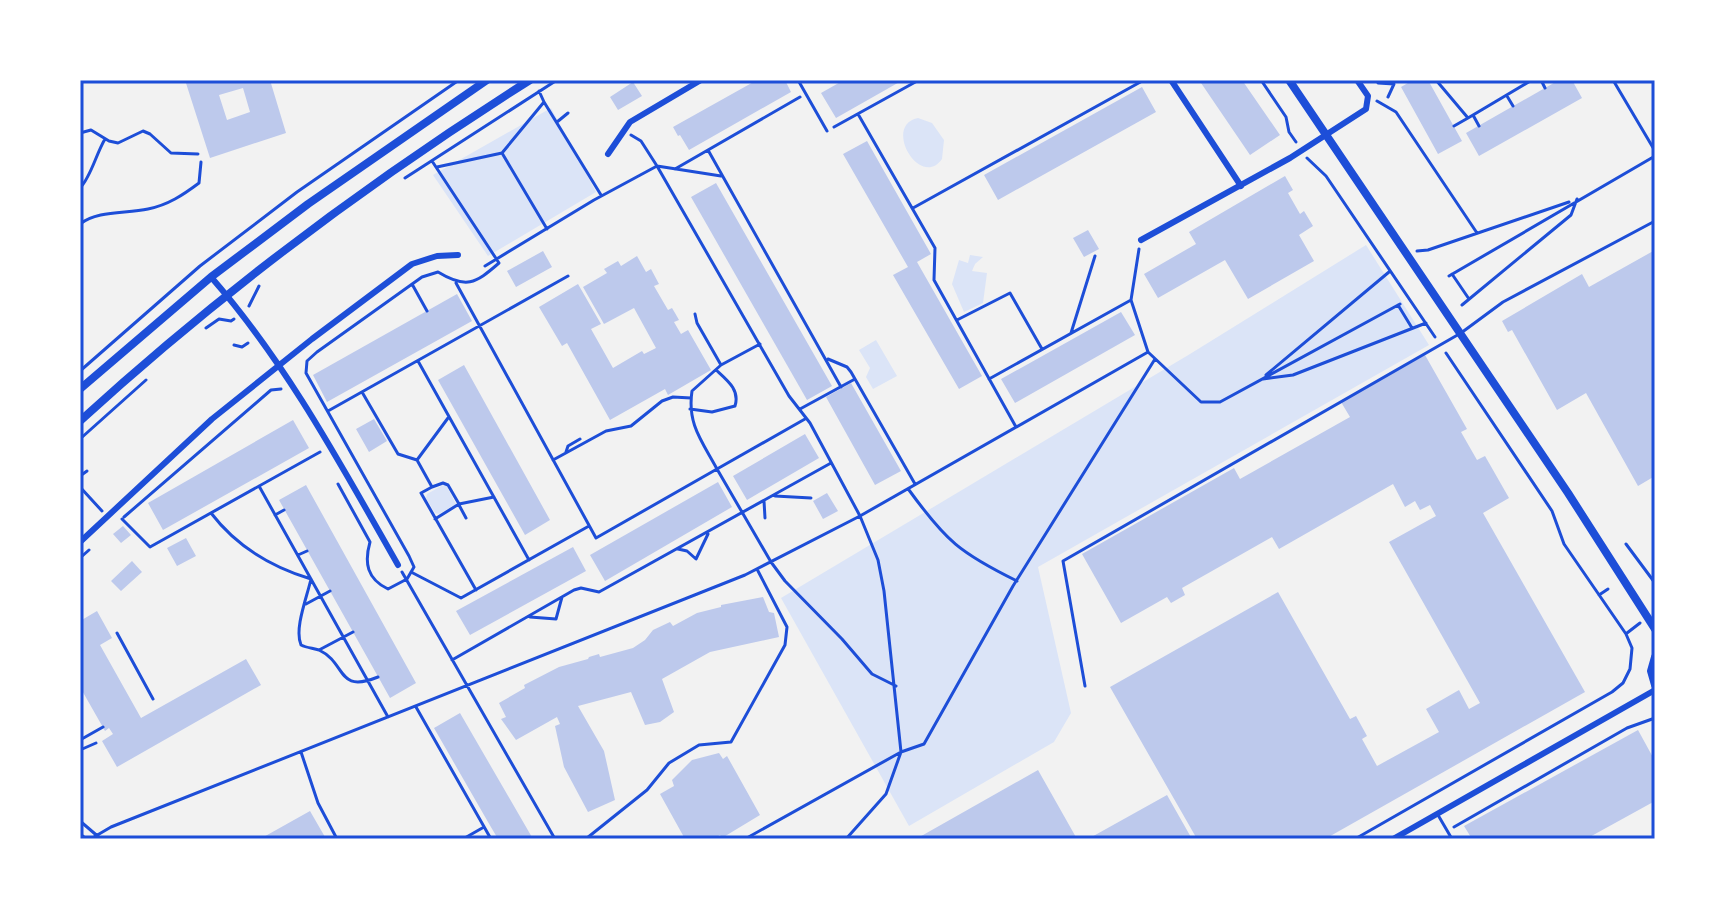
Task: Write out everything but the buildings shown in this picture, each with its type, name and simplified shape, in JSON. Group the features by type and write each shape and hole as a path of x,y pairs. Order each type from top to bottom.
{"main road":[{"path":"80,389 211,277 308,204 487,80"},
{"path":"80,421 226,295 385,175 530,80"},
{"path":"1289,80 1461,333 1655,629"},
{"path":"1655,657 1651,671 1655,687"}],"street":[{"path":"608,154 630,122 701,80"},
{"path":"1171,80 1241,186"},
{"path":"1141,240 1241,186 1366,109 1368,96 1357,80"},
{"path":"80,542 212,419 412,264 437,256 458,255"},
{"path":"211,277 280,365 398,565"},
{"path":"1393,839 1636,702 1655,687"}],"lane":[{"path":"798,80 827,131"},
{"path":"1085,686 1063,561 1461,333 1503,302 1655,221"},
{"path":"80,740 103,727"},
{"path":"80,750 96,743"},
{"path":"1437,814 1452,839"}],"path":[{"path":"395,184 557,80"},
{"path":"827,131 919,80"},
{"path":"913,208 1144,80"},
{"path":"1261,80 1286,117 1289,132 1311,164 1326,176 1552,511 1564,544 1626,634 1632,648 1630,669 1623,683 1561,722 1355,839"},
{"path":"1378,83 1394,84 1401,80"},
{"path":"1436,80 1479,126"},
{"path":"1454,126 1532,80"},
{"path":"1541,80 1545,88"},
{"path":"1469,299 1451,275 1655,154 1613,80"},
{"path":"1388,97 1394,84"},
{"path":"1435,93 1443,89"},
{"path":"539,91 602,196"},
{"path":"675,169 806,94"},
{"path":"1507,95 1513,106"},
{"path":"1368,96 1396,112 1477,233"},
{"path":"437,167 502,153 544,102"},
{"path":"557,122 568,113"},
{"path":"858,114 935,248 934,280 1016,427"},
{"path":"80,133 91,130 118,143 143,131 171,153 198,154"},
{"path":"624,130 641,141 657,166 806,418 860,516 878,560 896,686 901,752 886,794 846,839"},
{"path":"80,188 105,139"},
{"path":"708,150 841,387"},
{"path":"502,153 547,229"},
{"path":"336,480 370,542 365,558 376,584 388,589 407,579 414,567 409,556 306,373 307,361 422,277 438,272 456,283 469,283 499,263 432,161"},
{"path":"80,224 91,216 153,208 178,199 199,183 201,162"},
{"path":"485,266 657,166 723,177"},
{"path":"1405,252 1428,250 1577,199"},
{"path":"1462,305 1571,215 1577,199"},
{"path":"1141,240 1131,300 1148,352 1201,402 1220,402 1399,304 1412,328"},
{"path":"1071,333 1095,256"},
{"path":"1260,380 1390,271"},
{"path":"328,411 568,276"},
{"path":"200,333 219,319 231,321 253,303 256,289 263,283"},
{"path":"456,283 596,538 806,418"},
{"path":"412,284 427,311"},
{"path":"957,320 1010,293 1042,349"},
{"path":"989,379 1131,300"},
{"path":"695,314 721,365"},
{"path":"1260,380 1293,375 1426,323"},
{"path":"234,345 242,347 248,343"},
{"path":"760,344 721,365 692,391 690,409 697,433 785,581 864,666 884,682 896,686"},
{"path":"90,839 111,827 757,569 860,516 1148,352"},
{"path":"825,355 847,367 915,484"},
{"path":"745,839 901,752 924,744 1017,581 1155,359"},
{"path":"418,361 529,560"},
{"path":"690,409 712,412 735,406 735,390 716,370"},
{"path":"80,439 146,379"},
{"path":"800,409 855,379"},
{"path":"80,487 115,525 271,390 281,389 290,398"},
{"path":"362,392 398,454 417,460 432,487"},
{"path":"553,460 606,431 631,426 662,401 673,397 691,398"},
{"path":"417,460 449,417"},
{"path":"565,453 568,446 580,439"},
{"path":"122,519 150,547 320,452 325,460"},
{"path":"452,660 581,588 599,592 831,463"},
{"path":"80,476 87,471"},
{"path":"466,518 448,485 443,483 421,493 476,590"},
{"path":"259,486 388,717"},
{"path":"907,488 954,546 1017,581"},
{"path":"773,496 811,498"},
{"path":"435,519 459,504 494,497"},
{"path":"764,501 765,518"},
{"path":"275,515 284,510"},
{"path":"211,513 223,529 262,559 285,571 311,579"},
{"path":"411,572 461,598 589,526"},
{"path":"678,548 696,559 710,531"},
{"path":"80,558 96,543"},
{"path":"1626,544 1655,583"},
{"path":"298,555 307,551"},
{"path":"398,565 555,839"},
{"path":"587,838 647,790 669,763 699,745 731,742 785,645 787,627 757,569"},
{"path":"311,579 298,637 301,645 319,650 350,680 362,683 378,677"},
{"path":"1599,595 1608,589"},
{"path":"306,604 330,591"},
{"path":"526,617 556,619 562,597"},
{"path":"319,650 353,632"},
{"path":"117,633 153,699"},
{"path":"415,706 491,839"},
{"path":"1447,831 1627,728 1655,718"},
{"path":"301,752 318,803 337,839"},
{"path":"463,839 484,827"}],"shaded area":[{"path":"551,108 596,192 488,256 433,175"},
{"path":"918,118 932,123 944,140 942,159 933,166 924,167 915,161 904,142 903,132 908,123"},
{"path":"1366,245 1429,345 1038,567 1071,713 1054,742 909,826 781,598"},
{"path":"970,255 983,257 972,271 987,273 983,303 964,312 952,284 959,260 968,263"},
{"path":"876,340 897,376 873,389 866,377 870,368 859,350"},
{"path":"446,485 456,504 439,514 435,513 426,498 427,494"}]}
